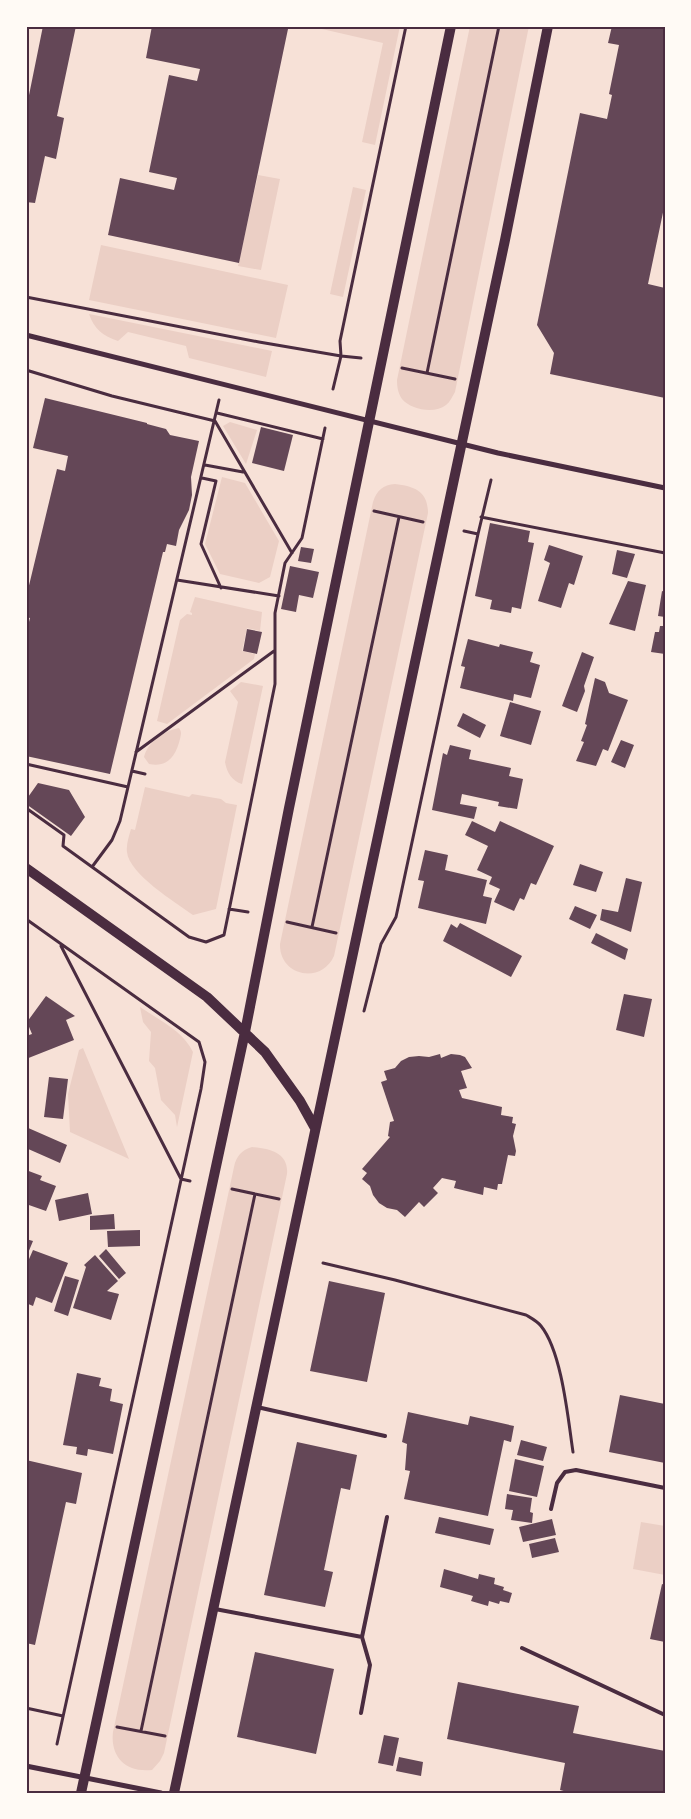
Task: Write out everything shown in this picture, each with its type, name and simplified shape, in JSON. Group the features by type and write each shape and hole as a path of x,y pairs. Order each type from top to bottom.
{"main road":[{"path":"81,1793 245,1032 289,808 451,26"},
{"path":"174,1793 505,240 548,26"},
{"path":"26,868 207,996 265,1052 283,1075 315,1128"}],"street":[{"path":"26,335 461,444 665,488"},
{"path":"26,1766 161,1793"}],"lane":[{"path":"255,1406 385,1436"},
{"path":"551,1509 557,1483 565,1472 576,1470 665,1488"},
{"path":"361,1713 370,1665 362,1637 387,1517"},
{"path":"213,1609 362,1637"},
{"path":"522,1648 665,1715"}],"path":[{"path":"333,389 341,356 340,340 406,26"},
{"path":"428,373 499,26"},
{"path":"26,297 259,342 362,358"},
{"path":"402,368 455,379"},
{"path":"26,370 112,396 215,421 292,553"},
{"path":"92,867 117,830 223,384"},
{"path":"216,413 323,439"},
{"path":"26,808 64,835 63,846 189,937 197,941 206,942 224,935 275,684 275,613 285,564 302,538 325,428"},
{"path":"204,465 244,472"},
{"path":"202,478 216,481 201,544 221,588"},
{"path":"364,1011 381,944 396,917 481,517 491,480"},
{"path":"374,511 424,522"},
{"path":"312,927 399,517"},
{"path":"481,517 665,553"},
{"path":"463,531 478,534"},
{"path":"177,580 279,596"},
{"path":"136,752 275,651"},
{"path":"26,764 128,787"},
{"path":"132,772 145,774"},
{"path":"229,909 248,912"},
{"path":"26,919 199,1042 205,1062 201,1089 57,1744"},
{"path":"287,922 336,934"},
{"path":"60,944 181,1179"},
{"path":"181,1179 190,1181"},
{"path":"231,1189 281,1200"},
{"path":"141,1731 255,1194"},
{"path":"323,1263 395,1280 526,1315 534,1319 546,1332 557,1364 576,1470"},
{"path":"26,1708 63,1716"},
{"path":"116,1726 165,1736"}],"shaded area":[{"path":"309,26 400,26 375,145 362,142 383,43"},
{"path":"470,26 529,26 455,392 446,405 430,410 417,408 406,403 398,390 397,380"},
{"path":"258,175 280,179 261,270 238,266"},
{"path":"353,187 366,190 343,297 330,294"},
{"path":"101,245 288,285 276,338 89,300"},
{"path":"89,314 272,351 266,377 189,358 186,346 128,332 118,341 100,331"},
{"path":"230,422 257,430 246,464 223,426"},
{"path":"222,477 245,483 279,541 270,577 259,583 220,574 205,544"},
{"path":"395,484 409,486 419,491 426,500 428,513 334,956 328,965 320,971 302,973 293,970 286,963 280,944 373,502 376,494 381,489"},
{"path":"195,597 262,612 260,631 247,628 242,651 255,654 254,659 167,724 157,721 180,620 187,614 192,615 190,612"},
{"path":"241,682 263,686 242,784 230,776 225,762 238,702 230,691"},
{"path":"179,728 181,732 180,739 176,751 170,759 161,764 149,764 144,757 153,742 173,729"},
{"path":"145,787 189,797 192,794 221,799 226,803 237,805 216,909 193,915 154,887 130,860 127,852 128,840 131,829 135,830"},
{"path":"140,1007 177,1032 193,1052 177,1127 175,1115 161,1100 155,1068 149,1061 151,1032 143,1022"},
{"path":"83,1048 129,1159 70,1132 68,1094 79,1050"},
{"path":"252,1147 272,1150 282,1156 287,1167 287,1174 164,1753 152,1770 135,1769 127,1766 117,1756 114,1749 113,1732 234,1167 240,1154"},
{"path":"641,1522 665,1526 665,1575 633,1569"}],"building":[{"path":"43,26 76,26 57,116 64,118 56,159 45,156 35,203 26,202 26,110"},
{"path":"152,26 275,26 288,29 239,263 108,235 120,178 174,190 177,178 149,172 169,75 197,81 200,69 146,58"},
{"path":"612,26 665,26 665,203 648,284 665,288 665,398 550,374 554,353 537,325 580,113 607,119 612,95 609,94 619,45 608,43"},
{"path":"45,398 147,423 166,429 170,435 199,441 191,477 192,495 189,510 179,530 176,546 167,544 165,552 163,552 110,774 26,756 26,634 30,618 26,617 26,598 57,469 65,471 68,456 33,448"},
{"path":"261,427 293,435 284,471 252,463"},
{"path":"490,523 530,531 528,542 534,543 521,609 512,607 511,613 490,609 492,600 475,596"},
{"path":"549,545 583,556 574,585 569,583 561,608 538,601 550,563 544,560"},
{"path":"301,547 314,549 311,563 298,561"},
{"path":"617,550 635,554 627,578 612,574"},
{"path":"290,566 319,572 313,598 299,595 296,612 281,609"},
{"path":"628,581 646,585 635,631 609,624"},
{"path":"662,591 665,592 665,617 658,616"},
{"path":"660,626 665,626 665,654 651,652 655,632 659,632"},
{"path":"247,629 262,632 257,654 243,651"},
{"path":"468,639 499,647 500,644 533,652 530,662 540,665 531,698 514,694 513,701 460,688 465,667 461,666"},
{"path":"582,652 594,657 577,712 562,706"},
{"path":"595,678 605,682 609,693 628,700 608,751 603,749 596,766 576,761 584,742 581,741 587,725 585,724"},
{"path":"510,702 541,711 531,745 500,736"},
{"path":"463,713 486,725 480,738 457,726"},
{"path":"621,740 634,745 625,768 611,762"},
{"path":"450,745 471,750 469,759 511,768 509,776 523,779 517,809 498,806 499,802 462,794 460,804 477,807 474,819 432,810 443,753 447,755"},
{"path":"38,783 69,790 85,817 71,836 26,804 26,800"},
{"path":"472,821 495,832 500,821 554,846 536,885 531,883 524,900 520,898 514,911 494,902 500,889 489,884 492,877 477,870 488,846 465,835"},
{"path":"425,850 448,855 445,870 487,880 483,896 492,898 486,924 418,908 424,881 418,880"},
{"path":"580,864 603,872 596,892 573,885"},
{"path":"626,878 642,882 631,932 600,920 602,909 618,912"},
{"path":"575,906 597,915 590,929 569,919"},
{"path":"460,923 522,956 511,977 443,941 451,924 457,928"},
{"path":"596,933 628,949 625,960 591,943"},
{"path":"624,994 652,999 644,1037 616,1030"},
{"path":"46,996 75,1016 66,1020 74,1040 26,1059 26,1036 32,1034 27,1022"},
{"path":"440,1054 441,1058 451,1054 465,1057 472,1068 461,1071 467,1088 459,1090 462,1098 502,1107 501,1115 513,1117 512,1123 516,1124 513,1136 515,1156 508,1155 502,1184 498,1184 497,1190 484,1187 483,1195 454,1188 456,1181 442,1178 433,1188 438,1193 424,1207 419,1202 405,1217 397,1210 387,1208 379,1203 373,1195 370,1186 362,1179 367,1173 362,1169 390,1137 388,1136 390,1122 394,1121 381,1082 387,1080 384,1071 395,1068 401,1061 409,1057 429,1057"},
{"path":"49,1077 68,1079 63,1119 44,1117"},
{"path":"26,1127 67,1145 60,1163 26,1148"},
{"path":"26,1170 42,1176 40,1180 56,1186 46,1211 26,1204"},
{"path":"88,1193 92,1214 59,1221 55,1200"},
{"path":"114,1214 115,1229 90,1230 90,1216"},
{"path":"140,1230 140,1246 108,1247 107,1231"},
{"path":"26,1239 33,1241 26,1258"},
{"path":"106,1249 126,1273 119,1279 99,1256"},
{"path":"33,1250 68,1263 52,1303 36,1297 33,1306 26,1303 26,1266"},
{"path":"95,1255 118,1281 107,1291 119,1294 111,1320 73,1308 86,1267 84,1265"},
{"path":"65,1276 79,1280 68,1316 54,1311"},
{"path":"329,1281 385,1293 367,1382 310,1371"},
{"path":"77,1373 101,1378 99,1386 112,1389 110,1401 123,1404 113,1454 88,1449 87,1456 76,1454 77,1447 63,1445"},
{"path":"620,1395 665,1404 665,1463 609,1452"},
{"path":"408,1412 468,1425 470,1416 514,1426 511,1442 504,1440 488,1516 404,1499 410,1471 405,1470 407,1444 402,1442"},
{"path":"521,1440 547,1447 543,1461 517,1455"},
{"path":"297,1442 357,1455 350,1490 341,1488 324,1570 333,1572 325,1607 264,1595"},
{"path":"515,1459 544,1466 537,1497 509,1491"},
{"path":"26,1460 82,1473 76,1504 66,1502 35,1645 26,1643"},
{"path":"507,1494 532,1498 530,1512 533,1513 532,1523 511,1520 513,1510 505,1509"},
{"path":"439,1517 494,1529 490,1545 435,1533"},
{"path":"552,1519 556,1535 523,1542 519,1527"},
{"path":"555,1538 559,1552 532,1558 529,1544"},
{"path":"444,1569 478,1579 479,1574 495,1578 494,1584 504,1587 503,1590 512,1593 509,1603 500,1601 499,1604 489,1601 488,1606 471,1601 473,1596 440,1587"},
{"path":"662,1584 665,1585 665,1642 650,1639"},
{"path":"255,1652 334,1669 316,1754 237,1737"},
{"path":"458,1682 579,1706 573,1733 665,1751 665,1793 571,1793 560,1790 565,1763 447,1739"},
{"path":"384,1735 399,1738 393,1766 378,1763"},
{"path":"399,1757 423,1762 421,1776 396,1771"}]}
